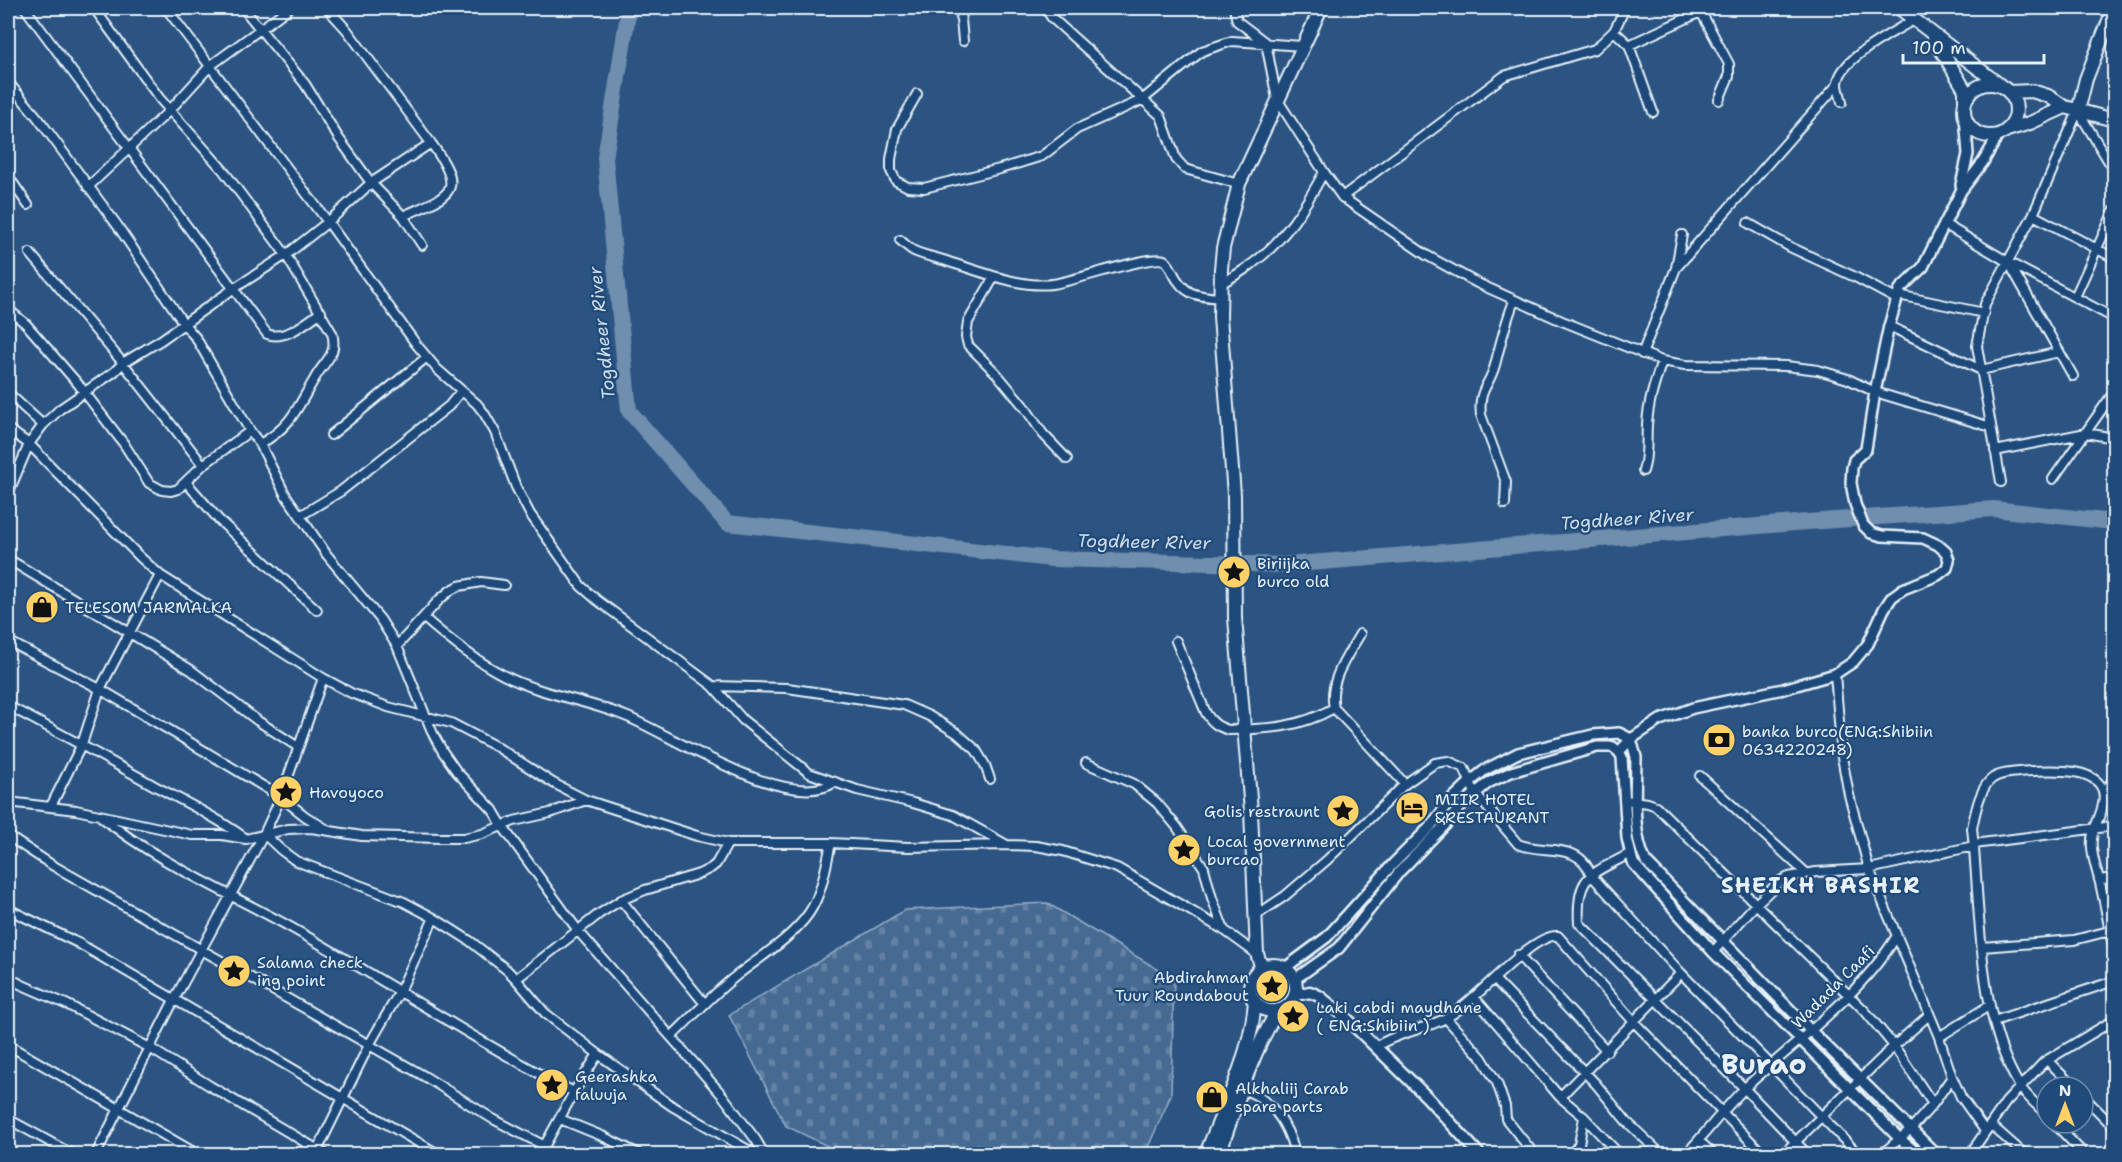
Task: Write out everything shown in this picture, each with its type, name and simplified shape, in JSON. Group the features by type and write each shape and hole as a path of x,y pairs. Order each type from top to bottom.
{"highway":[{"path":"1262,968 1257,954 1251,811 1235,618 1234,495 1220,284 1223,248 1239,184 1321,8"},
{"path":"1899,8 2006,89 2017,107 2012,124 2003,132"},
{"path":"2078,111 2086,79 2114,8"},
{"path":"1930,32 1965,90 1964,112 1968,124 1982,135 2003,132 2030,123 2065,107"},
{"path":"1964,112 1971,92 1986,84 2006,89 2032,91 2048,96 2065,107 2115,120"},
{"path":"1206,1155 1246,1051 1254,1020 1255,1002 1250,987 1256,973 1262,968 1277,965 1285,968 1295,979 1295,995 1286,1007 1270,1010 1255,1002"},
{"path":"1220,1151 1241,1089 1267,1028 1278,1010"}],"main road":[{"path":"1295,995 1310,992 1319,996 1345,1017 1427,1097 1479,1155"}],"street":[{"path":"25,8 267,334 273,336 289,331 321,312"},
{"path":"94,8 142,75 223,171 286,255 332,333 335,342 334,351 315,378 298,409 276,435 260,444"},
{"path":"166,8 427,357 484,413 495,432 516,487 530,513 581,586 713,686 743,720 799,766 815,776 857,790 953,815 1007,844"},
{"path":"243,8 261,27 305,84 338,136 372,183 403,216 422,245"},
{"path":"88,187 170,110 210,66 289,8"},
{"path":"327,8 347,30 447,164 451,186 449,193 403,216"},
{"path":"963,8 961,19 963,41"},
{"path":"1045,8 1052,18 1161,116 1176,159 1185,169 1239,184"},
{"path":"1052,18 1056,8"},
{"path":"1234,8 1237,21 1266,43 1277,99 1342,197 1426,255 1515,301 1662,361 1685,365 1786,366 1818,370 1848,379 1875,392 1991,428"},
{"path":"1342,197 1504,76 1595,49 1614,31 1625,8"},
{"path":"1629,45 1709,8"},
{"path":"1701,12 1729,64 1729,76 1719,100"},
{"path":"1842,102 1838,84 1840,74 1847,65 1915,20"},
{"path":"1614,31 1629,45 1653,112"},
{"path":"917,94 897,129 891,171 896,181 908,187 924,188 1042,156 1077,129 1142,100 1202,51 1232,41 1302,46"},
{"path":"8,82 38,118 131,245 201,346 250,431 260,444 285,494 327,555 380,619 397,646 433,734 457,772 493,810 579,932 723,1096 756,1140 764,1155"},
{"path":"1677,268 1838,84"},
{"path":"2078,111 2109,162 2115,165"},
{"path":"2001,482 1977,346 1985,304 2033,215 2078,111"},
{"path":"1960,191 1968,154 1964,112"},
{"path":"1619,752 1631,739 1660,720 1693,708 1783,689 1835,674 1853,662 1868,644 1892,597 1903,589 1938,575 1947,568 1949,560 1946,552 1938,545 1923,538 1882,536 1871,533 1863,525 1855,504 1851,483 1852,468 1854,460 1866,449 1875,392 1897,297 1906,282 1923,267 1960,191 2003,132"},
{"path":"8,494 29,444 43,425 60,409 114,372 123,363 286,255 372,183 431,143"},
{"path":"1220,284 1252,265 1283,236 1296,221 1324,172"},
{"path":"8,176 28,205"},
{"path":"2075,297 2115,211"},
{"path":"2033,215 2115,258"},
{"path":"1748,223 1790,247 1897,297 1984,313"},
{"path":"1944,224 2008,262 2115,318"},
{"path":"1642,354 1677,268 1682,236"},
{"path":"900,240 914,251 994,277 1033,284 1050,284 1156,259 1164,260 1170,265 1182,288 1193,295 1220,298"},
{"path":"30,253 123,363 203,465"},
{"path":"2008,262 2073,376"},
{"path":"994,277 968,322 966,337 968,345 997,374 1043,434 1067,459"},
{"path":"1505,504 1506,482 1481,415 1480,406 1482,389 1490,379 1504,326 1515,301"},
{"path":"8,309 26,324 85,393 124,444 149,483 162,490 171,491 186,482 203,465 250,431"},
{"path":"1889,326 1981,370 2059,352"},
{"path":"331,435 427,357"},
{"path":"1643,471 1647,459 1649,407 1662,361"},
{"path":"300,516 341,491 449,405 461,391"},
{"path":"2053,479 2115,392"},
{"path":"8,393 43,425"},
{"path":"8,429 29,444 160,575 323,678 371,701 451,723 586,800 697,836 728,843 831,843 909,847 1007,844 1063,851 1117,868 1224,930 1257,954"},
{"path":"1995,451 2086,433 2115,438"},
{"path":"186,482 219,520 317,610"},
{"path":"8,559 128,634 191,670 258,721 298,747"},
{"path":"51,806 82,744 99,689 160,575"},
{"path":"397,646 446,594 459,586 481,582 504,585"},
{"path":"424,618 469,655 504,675 535,689 594,705 627,717 740,773 788,787 812,790 826,788 835,782"},
{"path":"1360,634 1337,675 1333,693 1334,708 1405,784"},
{"path":"8,641 99,689 281,797 305,816 333,832"},
{"path":"1176,641 1212,723 1229,730 1290,726 1315,719 1334,708"},
{"path":"1835,674 1842,757 1849,795 1869,869 1896,938 1939,1037 1952,1077 1969,1111 2024,1155"},
{"path":"96,1155 201,948 264,834 281,797 323,678"},
{"path":"713,686 787,688 904,705 929,716 957,733 976,750 990,779"},
{"path":"8,706 220,820 246,839"},
{"path":"1285,968 1327,936 1471,781 1501,761 1518,753 1607,733 1619,733 1631,739 1636,757 1636,801 1640,848 1646,862 1936,1155"},
{"path":"1295,979 1339,948 1400,871 1463,804 1488,783 1511,772 1564,756 1604,746 1613,747 1622,757 1629,854 1633,863 1713,952 1918,1155"},
{"path":"1255,916 1285,896 1328,860 1405,784 1436,763 1448,761 1464,768 1475,793 1518,844 1526,847 1564,850 1584,862 1589,867 1591,875 1681,974 1857,1155"},
{"path":"1086,763 1134,784 1157,803 1177,827 1204,868 1224,930"},
{"path":"2035,1103 2020,1087 2008,1063 1990,1005 1982,947 1972,828 1975,810 1986,787 1994,777 2013,773 2042,770 2075,772 2094,779 2104,792"},
{"path":"1700,776 1806,873"},
{"path":"2115,779 2104,792 2101,813 2094,828 2091,844 2094,866 2112,930 2115,950"},
{"path":"8,802 97,814 192,835 222,835 246,839 300,828 389,838 464,838 586,800"},
{"path":"1624,800 1656,806 1848,994 1894,1046 1934,1104"},
{"path":"97,814 141,846 229,896 282,922 399,993 574,1092"},
{"path":"1713,952 1780,881 1796,874 1869,869 1974,845 2115,826"},
{"path":"264,834 280,850 296,861 404,902 470,941 516,979 545,1014 598,1054 672,1106 755,1155"},
{"path":"8,836 52,865 424,1076 493,1119 545,1146"},
{"path":"516,979 579,932 599,914 621,900 711,868 717,864 728,843"},
{"path":"672,1036 733,978 791,932 810,912 823,878 831,843"},
{"path":"1629,854 1591,875 1586,881 1578,896 1579,923 1745,1089 1807,1155"},
{"path":"1393,864 1400,871"},
{"path":"2099,880 2115,878"},
{"path":"621,900 705,1004"},
{"path":"8,909 78,943 438,1155"},
{"path":"8,977 150,1048 319,1153 342,1097 399,993 434,918"},
{"path":"1982,947 2074,940 2112,930"},
{"path":"1327,936 1339,948"},
{"path":"1377,1046 1389,1038 1446,1018 1474,998 1518,955 1550,936 1558,936 1634,1022 1763,1155"},
{"name":"Wadada Caafi","path":"1686,1155 1745,1089 1876,967 1896,938"},
{"path":"1518,955 1607,1051"},
{"path":"1560,1097 1681,974"},
{"path":"1494,979 1585,1073 1627,1122 1661,1155"},
{"path":"1994,1021 2115,981"},
{"path":"1474,998 1560,1097 1584,1117 1619,1155"},
{"path":"1939,1037 1990,1005"},
{"path":"1783,1155 1850,1088 1929,1015"},
{"path":"1446,1018 1482,1058 1497,1083 1505,1106 1506,1119 1534,1155"},
{"path":"1970,1155 2006,1102 2047,1060 2115,1020"},
{"path":"8,1045 120,1108 197,1155"},
{"path":"540,1155 574,1092 598,1054"},
{"path":"2047,1060 2062,1075"},
{"path":"1882,1155 1934,1104 1952,1077"},
{"path":"1241,1089 1252,1092 1280,1117 1295,1155"},
{"path":"2095,1108 2115,1127"},
{"path":"1572,1155 1579,1144 1584,1117"},
{"path":"8,1119 72,1155"},
{"path":"560,1119 603,1136 639,1155"},
{"path":"2065,1135 2084,1155"},
{"path":"1699,1140 1713,1155"},
{"path":"1220,1151 1236,1155"}],"green space":[{"path":"1047,903 1174,979 1171,1095 1145,1154 844,1154 786,1126 729,1015 905,910"}],"waterway":[{"name":"Togdheer River","path":"629,8 605,158 629,411 727,523 1052,559 1285,565 1993,509 2114,522"}],"place":[{"name":"Biriijka burco old","path":"1234,572"},
{"name":"TELESOM JARMALKA","path":"42,607"},
{"name":"banka burco(ENG:Shibiin 0634220248)","path":"1719,740"},
{"name":"Havoyoco","path":"286,792"},
{"name":"MIIR HOTEL &RESTAURANT","path":"1412,808"},
{"name":"Golis restraunt","path":"1343,811"},
{"name":"Local government burcao","path":"1184,850"},
{"name":"Salama check ing point","path":"234,971"},
{"name":"Abdirahman Tuur Roundabout","path":"1272,986"},
{"name":"Laki cabdi maydhane ( ENG:Shibiin )","path":"1293,1016"},
{"name":"Geerashka faluuja","path":"552,1085"},
{"name":"Alkhaliij Carab spare parts","path":"1212,1097"}],"district":[{"name":"SHEIKH BASHIR","path":"1821,885"},
{"name":"Burao","path":"1764,1064"}]}
